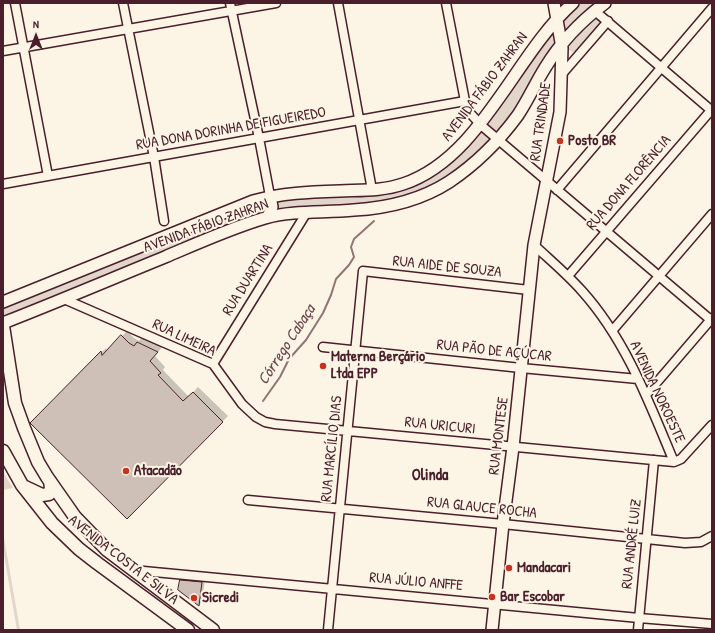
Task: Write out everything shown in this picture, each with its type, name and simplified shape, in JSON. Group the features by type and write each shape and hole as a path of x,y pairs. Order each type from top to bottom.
{"main road":[{"name":"RUA TRINDADE","path":"534,245 560,112 563,73 562,44 554,3"},
{"name":"AVENIDA FÁBIO ZAHRAN","path":"3,302 253,201 270,196 310,192 390,188 404,184 429,173 450,157 480,124 541,39 557,19 573,3"},
{"name":"AVENIDA FÁBIO ZAHRAN","path":"3,325 216,235 268,217 296,212 353,210 385,207 415,199 442,186 478,160 498,140 518,114 545,67 562,44 605,3"},
{"path":"268,217 272,207 270,196"},
{"name":"RUA MONTESE","path":"492,630 493,604 513,447 534,245"},
{"name":"AVENIDA COSTA E SILVA","path":"3,325 14,398 24,428 35,455 75,517 107,550 213,630"},
{"path":"3,368 14,398"},
{"name":"AVENIDA COSTA E SILVA","path":"3,451 22,485 52,524 79,550 188,630"},
{"path":"22,485 42,495 50,494 50,480"}],"street":[{"path":"16,3 48,176"},
{"path":"123,3 154,157 164,221"},
{"path":"230,3 270,196"},
{"path":"3,51 232,12 276,3"},
{"path":"338,3 372,190"},
{"path":"446,3 465,101 469,112 498,140 658,276 712,319 646,395"},
{"path":"557,190 712,8"},
{"path":"595,11 712,110"},
{"path":"563,73 608,22"},
{"name":"RUA DONA DORINHA DE FIGUEIREDO","path":"3,184 465,101"},
{"name":"RUA DONA FLORÊNCIA","path":"568,276 712,110"},
{"name":"RUA DUARTINA","path":"213,364 307,212"},
{"path":"612,331 712,214"},
{"name":"AVENIDA NOROESTE","path":"534,245 583,292 612,331 633,367 674,462"},
{"name":"RUA AIDE DE SOUZA","path":"363,271 529,290"},
{"name":"RUA MARCÍLIO DIAS","path":"328,630 363,271"},
{"name":"RUA LIMEIRA","path":"64,299 213,364 242,404 256,418 275,424"},
{"name":"RUA PÃO DE AÇÚCAR","path":"323,347 638,379"},
{"name":"RUA URICURI","path":"275,424 674,462"},
{"path":"674,462 681,459 712,425"},
{"name":"RUA ANDRÉ LUIZ","path":"638,630 654,460"},
{"name":"RUA GLAUCE ROCHA","path":"248,500 502,524 646,540 685,543 701,542 712,536"},
{"name":"RUA JÚLIO ANFFE","path":"133,570 712,624"}],"shaded area":[{"path":"576,3 600,3 562,39 558,22"},
{"path":"592,15 603,24 585,46 577,52 573,52 565,47"},
{"path":"556,24 559,43 524,98 497,136 483,124"},
{"path":"480,129 494,139 447,180 384,205 294,210 4,320 3,306 270,199 405,187"},
{"path":"3,472 13,488 3,490"},
{"path":"3,532 20,630 17,630 3,549"}],"building":[{"name":"Atacadão","path":"121,335 134,346 137,342 158,352 150,361 161,373 158,375 183,401 193,392 223,422 127,519 30,423 101,351 102,355"},
{"name":"Sicredi","path":"180,580 202,582 199,606 178,590"}],"waterway":[{"name":"Córrego Cabaça","path":"263,401 280,377 289,359 306,340 323,313 336,279 354,257 351,247 354,239 374,221"}],"place":[{"name":"Posto BR","path":"560,141"},
{"name":"Materna Berçário Ltda EPP","path":"323,366"},
{"name":"Atacadão","path":"126,471"},
{"name":"Mandacari","path":"509,568"},
{"name":"Bar Escobar","path":"492,597"},
{"name":"Sicredi","path":"194,598"}],"district":[{"name":"Olinda","path":"430,476"}]}
